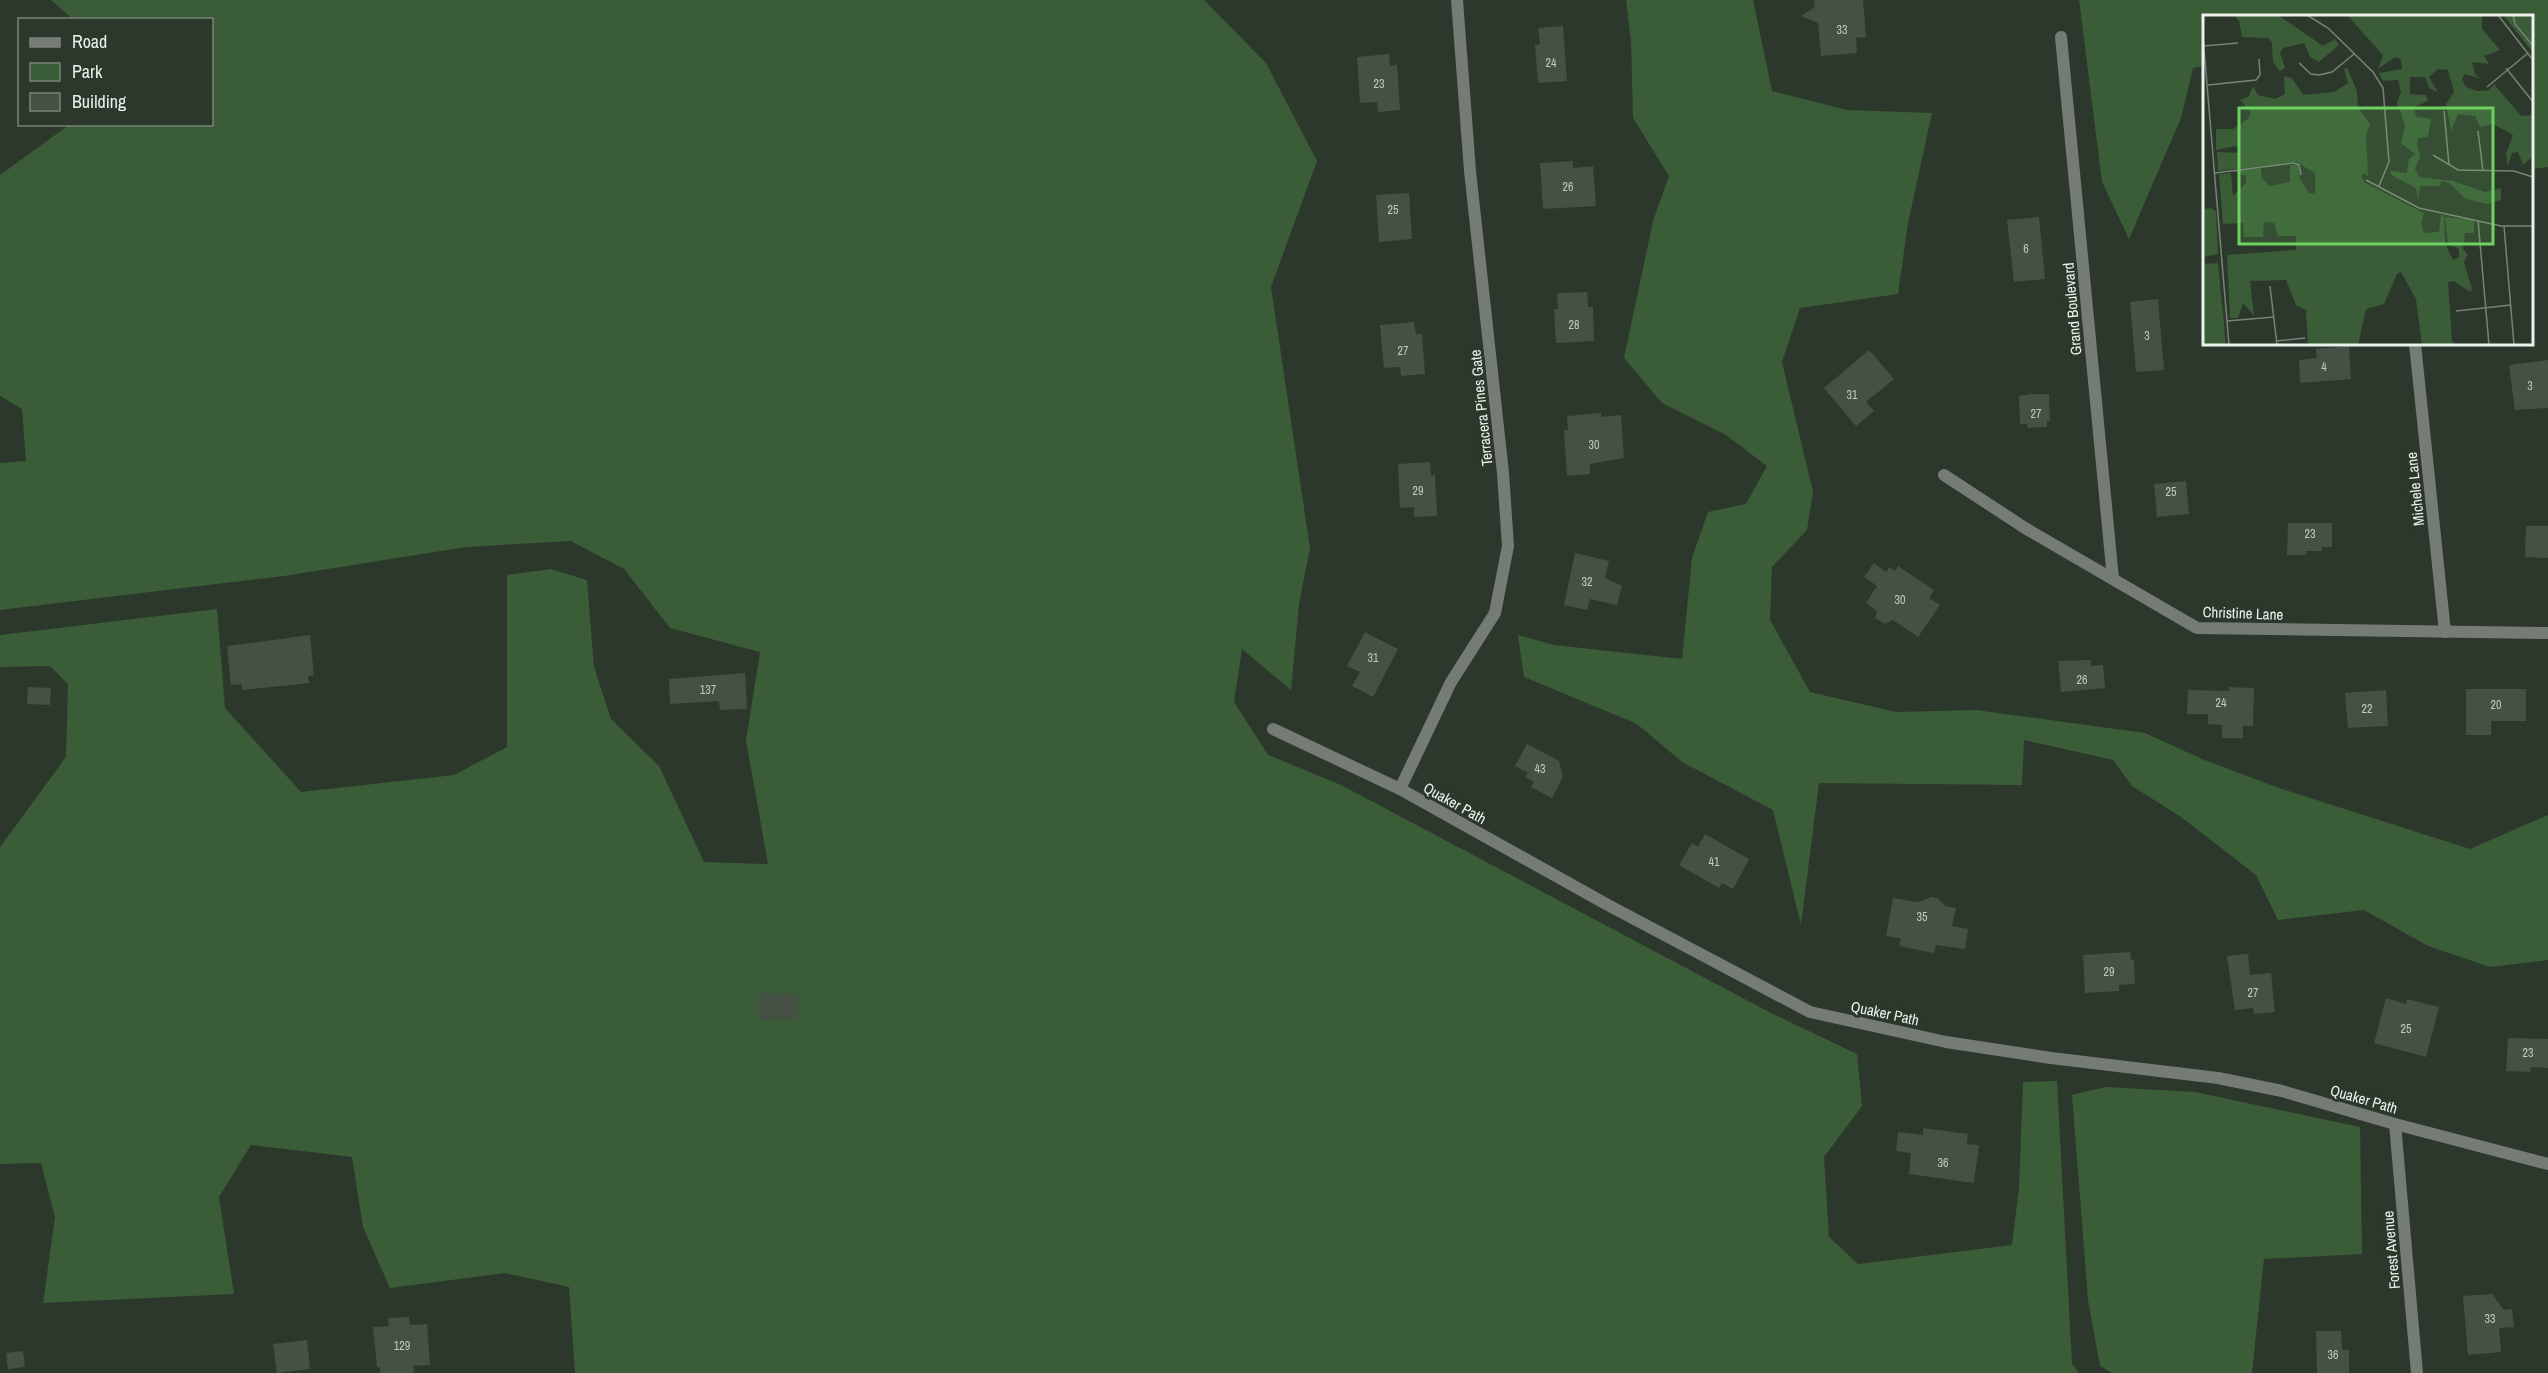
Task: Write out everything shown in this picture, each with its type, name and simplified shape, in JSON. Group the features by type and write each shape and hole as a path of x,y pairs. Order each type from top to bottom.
{"street":[{"name":"Terracera Pines Gate","path":"1400,789 1451,682 1495,613 1508,546 1503,473 1470,171 1457,0"},
{"name":"Grand Boulevard","path":"2061,37 2113,579"},
{"name":"Michele Lane","path":"2415,345 2445,632"},
{"name":"Christine Lane","path":"1944,476 2197,628 2548,633"},
{"name":"Quaker Path","path":"1273,729 1400,789 1606,904 1810,1012 1958,1043 2051,1058 2218,1078 2282,1091 2395,1124 2548,1164"},
{"name":"Forest Avenue","path":"2395,1124 2417,1373"}],"green space":[{"path":"51,0 1204,0 1266,63 1317,161 1271,287 1310,548 1299,604 1291,690 1242,649 1234,702 1268,755 1341,785 1771,1013 1857,1054 1862,1106 1824,1157 1829,1237 1858,1264 2012,1245 2019,1188 2023,1082 2057,1081 2072,1364 2079,1373 575,1373 569,1287 505,1273 390,1288 363,1227 352,1157 251,1145 219,1197 234,1294 43,1303 55,1217 41,1163 0,1164 0,847 66,757 68,684 50,666 0,667 0,635 217,609 225,708 301,792 454,775 507,747 507,575 551,569 587,580 594,667 611,719 659,766 704,862 768,864 746,740 760,652 670,628 624,569 571,541 466,547 284,576 0,610 0,463 26,461 22,409 0,396 0,175 68,126 213,126 213,18 72,18"},
{"path":"1626,0 1753,0 1772,91 1847,110 1932,113 1908,223 1898,294 1800,308 1782,362 1813,492 1807,530 1772,567 1770,620 1810,692 1896,712 1976,710 2145,733 2202,759 2279,788 2470,849 2548,815 2548,960 2490,967 2428,946 2364,910 2278,920 2256,875 2181,817 2132,786 2113,760 2024,740 2022,785 1819,783 1801,925 1773,810 1682,762 1637,724 1524,677 1518,635 1554,645 1682,659 1692,558 1708,512 1746,504 1767,466 1726,435 1662,403 1624,358 1653,221 1669,176 1633,118 1631,41"},
{"path":"2079,0 2548,0 2548,167 2533,169 2533,15 2203,15 2203,66 2193,68 2181,118 2129,239 2102,182"},
{"path":"2106,1087 2195,1092 2360,1127 2362,1254 2264,1259 2252,1373 2112,1373 2100,1366 2088,1300 2072,1095"}],"building":[{"path":"1814,0 1863,0 1866,37 1856,38 1857,53 1821,56 1818,23 1801,16 1815,7"},
{"path":"1563,26 1567,81 1538,83 1535,45 1540,44 1538,28"},
{"path":"1389,54 1390,66 1397,65 1400,110 1378,112 1377,102 1360,103 1357,57"},
{"path":"1573,161 1573,168 1593,166 1596,206 1543,209 1540,163"},
{"path":"1409,193 1412,239 1379,242 1376,195"},
{"path":"2039,217 2045,279 2014,282 2007,220"},
{"path":"1587,292 1588,307 1593,307 1594,341 1556,343 1554,309 1558,309 1557,293"},
{"path":"2158,299 2164,370 2136,372 2130,302"},
{"path":"1414,322 1416,334 1422,334 1425,374 1401,376 1400,367 1384,368 1380,325"},
{"path":"2349,346 2351,379 2300,383 2299,360 2317,358 2316,349"},
{"path":"1869,350 1894,379 1866,402 1874,411 1856,426 1824,388"},
{"path":"2548,360 2548,408 2515,410 2509,365"},
{"path":"2049,394 2050,421 2047,421 2047,427 2028,428 2027,424 2020,424 2019,396"},
{"path":"1601,413 1601,417 1621,415 1624,458 1590,464 1590,474 1567,476 1564,430 1568,430 1567,416"},
{"path":"1430,462 1431,476 1435,475 1437,516 1414,517 1414,507 1400,508 1398,464"},
{"path":"2186,481 2189,514 2157,517 2154,484"},
{"path":"2288,523 2332,523 2332,547 2322,547 2322,551 2306,551 2306,555 2287,555"},
{"path":"2526,526 2548,526 2548,558 2525,557"},
{"path":"1575,553 1609,561 1605,578 1622,586 1617,605 1590,599 1587,610 1564,605"},
{"path":"1874,563 1886,572 1889,567 1895,571 1898,566 1934,590 1929,598 1940,605 1918,637 1893,620 1885,624 1875,618 1877,611 1866,603 1877,586 1864,577"},
{"path":"1365,632 1398,649 1373,697 1352,686 1360,672 1347,666"},
{"path":"310,635 314,675 308,676 309,683 242,690 242,684 231,685 227,646"},
{"path":"2091,660 2091,666 2103,665 2105,688 2061,692 2058,661"},
{"path":"745,673 747,709 720,710 719,701 670,704 669,679"},
{"path":"28,687 51,688 50,705 27,704"},
{"path":"2229,687 2254,688 2253,726 2243,726 2243,738 2222,738 2222,725 2208,724 2208,714 2187,714 2188,690 2229,691"},
{"path":"2466,689 2526,689 2526,721 2491,721 2491,735 2466,735"},
{"path":"2386,690 2388,726 2348,728 2345,693"},
{"path":"1527,744 1559,761 1563,777 1552,798 1531,787 1534,782 1525,777 1528,773 1515,766"},
{"path":"1705,834 1749,859 1733,889 1722,883 1719,888 1679,865 1692,843 1698,847"},
{"path":"1932,897 1938,898 1945,906 1956,908 1952,926 1968,929 1965,949 1936,945 1934,953 1899,946 1901,938 1886,936 1893,898 1918,902"},
{"path":"2130,952 2131,960 2134,960 2135,984 2119,985 2119,991 2085,993 2083,955"},
{"path":"2248,954 2250,975 2271,973 2275,1012 2254,1014 2253,1008 2235,1010 2227,956"},
{"path":"759,993 798,994 798,1020 758,1019"},
{"path":"2386,998 2406,1004 2407,999 2439,1007 2426,1057 2374,1043"},
{"path":"2508,1038 2548,1039 2548,1068 2531,1067 2530,1072 2506,1071"},
{"path":"1923,1128 1968,1134 1967,1144 1979,1145 1974,1183 1909,1174 1911,1153 1896,1151 1898,1132 1923,1135"},
{"path":"2492,1294 2504,1310 2512,1309 2514,1327 2499,1328 2501,1352 2468,1355 2463,1296"},
{"path":"409,1317 410,1325 427,1324 430,1365 413,1366 414,1373 380,1373 380,1367 377,1367 373,1327 389,1326 388,1318"},
{"path":"2316,1331 2341,1331 2342,1350 2349,1350 2349,1373 2317,1373"},
{"path":"307,1340 310,1369 277,1373 273,1344"},
{"path":"23,1351 25,1367 8,1369 6,1353"}]}
